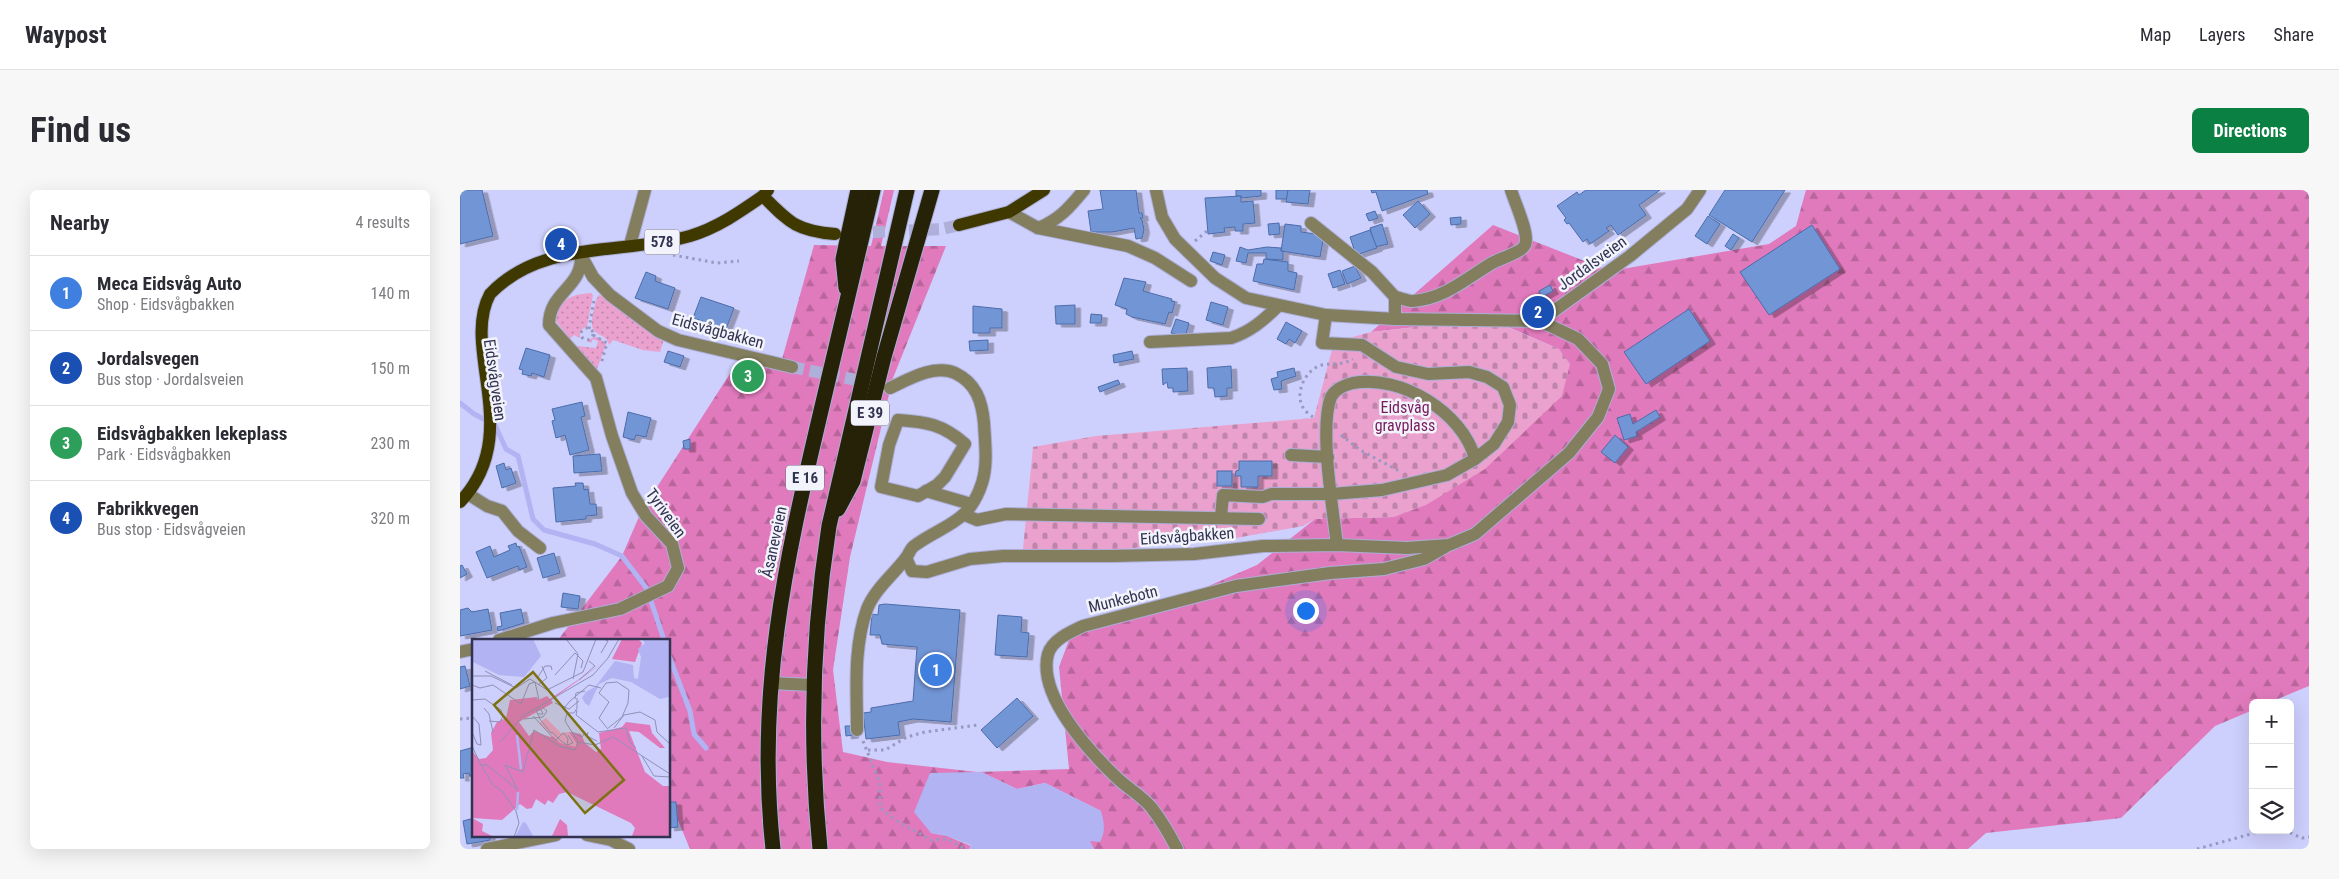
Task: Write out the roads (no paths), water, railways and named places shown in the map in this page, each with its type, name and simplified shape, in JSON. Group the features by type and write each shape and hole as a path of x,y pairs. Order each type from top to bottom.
{"highway":[{"path":"848,299 843,259 858,190"},
{"name":"Åsaneveien","path":"773,849 768,780 767,718 777,620 788,555 873,190"},
{"name":"E 16","path":"820,849 814,786 813,685 819,592 829,526 906,190"},
{"name":"E 39","path":"829,526 853,481 884,357 932,190"}],"main road":[{"path":"959,225 1009,212 1044,190"},
{"name":"Eidsvågveien","path":"464,498 480,471 486,445 486,429 472,350 472,330 478,312 488,295 504,282 524,269 550,258 580,252 662,242 690,236 725,221 765,193 794,226 811,232 835,234"}],"street":[{"path":"630,245 645,190"},
{"path":"1038,228 1053,222 1068,210 1084,190"},
{"path":"1156,190 1162,217 1175,239 1215,278 1246,298 1326,315 1395,319 1540,320"},
{"path":"1311,224 1372,272 1395,297 1412,301 1436,295 1464,282 1492,264 1523,248 1526,242 1524,228 1510,190"},
{"name":"Jordalsveien","path":"1540,320 1630,256 1687,209 1697,192"},
{"path":"1009,212 1038,228 1128,246 1155,258 1190,281"},
{"name":"Eidsvågbakken","path":"580,252 585,266 598,283 628,310 658,331 678,340 792,367"},
{"name":"Tyriveien","path":"502,639 553,623 620,609 660,590 673,580 678,568 672,544 646,516 632,493 612,436 596,378 549,324 551,307 577,277 581,266 580,252"},
{"path":"1395,297 1395,319"},
{"path":"1150,342 1231,338 1241,335 1261,323 1278,306"},
{"path":"1221,518 1223,495 1263,497 1271,494 1332,494 1382,490 1447,475 1475,460 1494,444 1508,422 1510,405 1503,387 1487,377 1469,372 1428,374 1396,367 1362,345 1322,343 1326,315"},
{"name":"Eidsvågbakken","path":"906,558 912,571 927,572 970,559 1003,556 1194,554 1264,546 1337,545 1407,548 1449,545 1475,534 1569,453 1598,417 1610,389 1602,364 1578,339 1540,320"},
{"path":"856,730 857,646 868,608 885,580 906,558 913,547 954,524 968,510 982,485 986,466 983,418 979,396 969,382 954,373 938,370 915,376 890,388"},
{"path":"1337,545 1326,424 1332,396 1344,385 1363,381 1393,384 1421,396 1450,417 1473,451 1475,460"},
{"path":"898,420 929,422 952,433 965,444 945,477 937,485 926,491 918,496 881,487 889,445 898,420"},
{"path":"1291,455 1328,457"},
{"path":"926,491 968,510 977,520 1006,514 1259,519"},
{"name":"Eidsvågveien","path":"464,498 502,511 518,531 540,548"},
{"name":"Munkebotn","path":"1178,849 1150,806 1116,777 1089,748 1068,722 1051,693 1048,654 1062,637 1082,626 1236,586 1330,573 1384,569 1424,559 1449,545"},
{"path":"770,683 813,685"},
{"path":"487,849 551,836"},
{"path":"592,836 611,840 629,849"}],"water":[{"path":"981,772 1017,789 1045,783 1101,811 1104,826 1100,842 1090,841 1094,849 969,849 971,845 947,836 931,833 914,812 930,773"}],"waterway":[{"path":"460,403 474,414 495,425 506,449 518,456 533,519 544,530 595,544 622,556 647,589 664,639"},
{"path":"670,659 690,711 694,734 706,748"}],"tunnel":[{"path":"855,233 942,229 959,225"},
{"path":"792,367 871,383"}],"place":[{"name":"Fabrikkvegen","path":"561,244"},
{"name":"Jordalsvegen","path":"1538,312"},
{"name":"Eidsvågbakken lekeplass","path":"748,376"},
{"name":"Meca Eidsvåg Auto","path":"936,670"}],"park label":[{"name":"Eidsvåg gravplass","path":"1405,416"}]}
